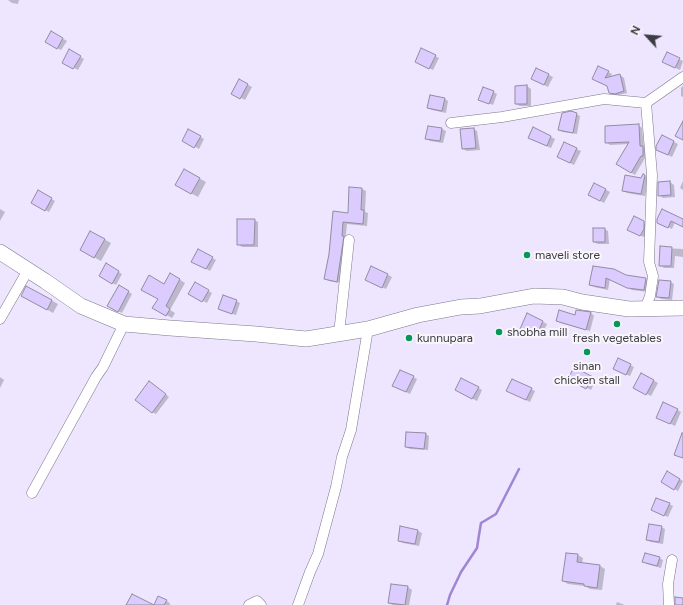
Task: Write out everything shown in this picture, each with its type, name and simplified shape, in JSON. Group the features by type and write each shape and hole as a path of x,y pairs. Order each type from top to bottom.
{"main road":[{"path":"0,252 81,306 124,324 170,328 306,339 368,329 418,315 534,296 563,297 582,302 629,309 683,308"}],"street":[{"path":"451,123 502,117 604,99 646,103 683,77"},
{"path":"645,309 650,296 653,276 649,262 652,175 646,103"},
{"path":"339,334 349,240"},
{"path":"0,319 28,270"},
{"path":"32,493 103,367 124,324"},
{"path":"298,605 318,554 336,487 342,457 351,430 368,329"},
{"path":"669,605 668,584 672,560"},
{"path":"249,605 257,601 261,605"}],"building":[{"path":"51,31 63,38 57,49 45,42"},
{"path":"421,48 436,55 429,69 415,62"},
{"path":"69,49 81,56 73,69 62,63"},
{"path":"667,52 680,58 675,68 662,62"},
{"path":"598,66 609,71 605,78 620,74 624,91 615,94 609,93 607,86 592,79"},
{"path":"536,68 549,74 544,85 531,79"},
{"path":"239,79 248,84 240,99 231,94"},
{"path":"527,85 527,104 515,104 515,86"},
{"path":"483,87 494,91 489,104 478,100"},
{"path":"430,95 445,98 442,111 427,108"},
{"path":"571,111 577,113 573,133 558,130 562,113"},
{"path":"683,121 683,140 675,136"},
{"path":"639,124 640,146 643,146 643,156 641,156 631,173 616,164 629,142 605,143 605,126"},
{"path":"428,126 442,128 440,141 425,139"},
{"path":"533,127 551,136 547,146 528,138"},
{"path":"474,128 476,148 462,149 460,129"},
{"path":"188,129 201,136 194,148 182,141"},
{"path":"662,135 674,141 668,155 656,150 656,146"},
{"path":"564,142 577,148 570,163 557,157"},
{"path":"184,169 200,178 191,194 175,185"},
{"path":"643,174 645,175 641,194 622,191 625,175 641,178"},
{"path":"670,181 671,195 658,196 658,182"},
{"path":"594,183 606,189 600,201 588,195"},
{"path":"349,187 362,188 361,210 364,210 363,224 343,222 342,236 344,236 337,282 324,279 329,254 333,211 348,213"},
{"path":"38,190 52,198 45,211 31,203"},
{"path":"662,209 683,219 683,227 671,221 668,228 657,223 657,219"},
{"path":"634,216 644,221 644,229 640,236 627,230"},
{"path":"237,219 255,219 254,245 237,245"},
{"path":"593,228 605,228 605,242 593,242"},
{"path":"90,231 105,239 94,258 80,250"},
{"path":"660,246 672,247 671,266 659,266"},
{"path":"198,249 213,257 206,269 191,262"},
{"path":"106,263 119,271 112,284 99,276"},
{"path":"371,266 388,274 382,288 365,280"},
{"path":"593,266 614,269 626,275 646,278 644,290 627,288 606,278 605,288 589,285"},
{"path":"170,273 180,279 166,306 170,309 166,316 152,308 158,299 141,290 149,275 164,284"},
{"path":"659,280 671,281 669,298 656,297"},
{"path":"195,282 209,290 202,302 188,294"},
{"path":"119,285 129,291 118,312 107,306"},
{"path":"26,286 52,300 47,310 21,296"},
{"path":"223,295 237,300 232,314 218,309"},
{"path":"559,310 575,315 576,310 591,312 586,330 556,321"},
{"path":"527,313 543,321 536,337 520,329"},
{"path":"618,358 631,364 626,375 613,369"},
{"path":"574,367 593,377 586,389 568,379"},
{"path":"400,370 414,376 406,392 392,386"},
{"path":"641,373 654,380 646,395 633,388"},
{"path":"461,378 479,387 472,399 455,390"},
{"path":"512,379 532,388 526,400 506,391"},
{"path":"149,381 166,394 152,413 135,400"},
{"path":"663,402 678,409 670,424 656,418"},
{"path":"406,432 426,433 424,449 405,447"},
{"path":"683,433 683,458 674,455"},
{"path":"667,471 680,479 674,490 661,482"},
{"path":"656,498 670,503 664,516 651,510"},
{"path":"649,524 662,526 659,542 646,540"},
{"path":"400,526 418,530 415,544 398,541"},
{"path":"566,553 578,554 577,562 600,565 597,588 584,586 584,584 562,581"},
{"path":"645,553 660,557 657,566 642,562"},
{"path":"391,584 408,586 405,605 388,603"},
{"path":"132,594 154,605 126,605"},
{"path":"158,596 167,600 164,605 154,605"},
{"path":"675,597 683,598 683,605 675,605"}],"waterway":[{"path":"447,605 461,572 477,548 481,523 496,514 519,469"}],"place":[{"name":"maveli store","path":"527,255"},
{"name":"fresh vegetables","path":"617,324"},
{"name":"shobha mill","path":"499,332"},
{"name":"kunnupara","path":"409,338"},
{"name":"sinan chicken stall","path":"587,352"}]}
